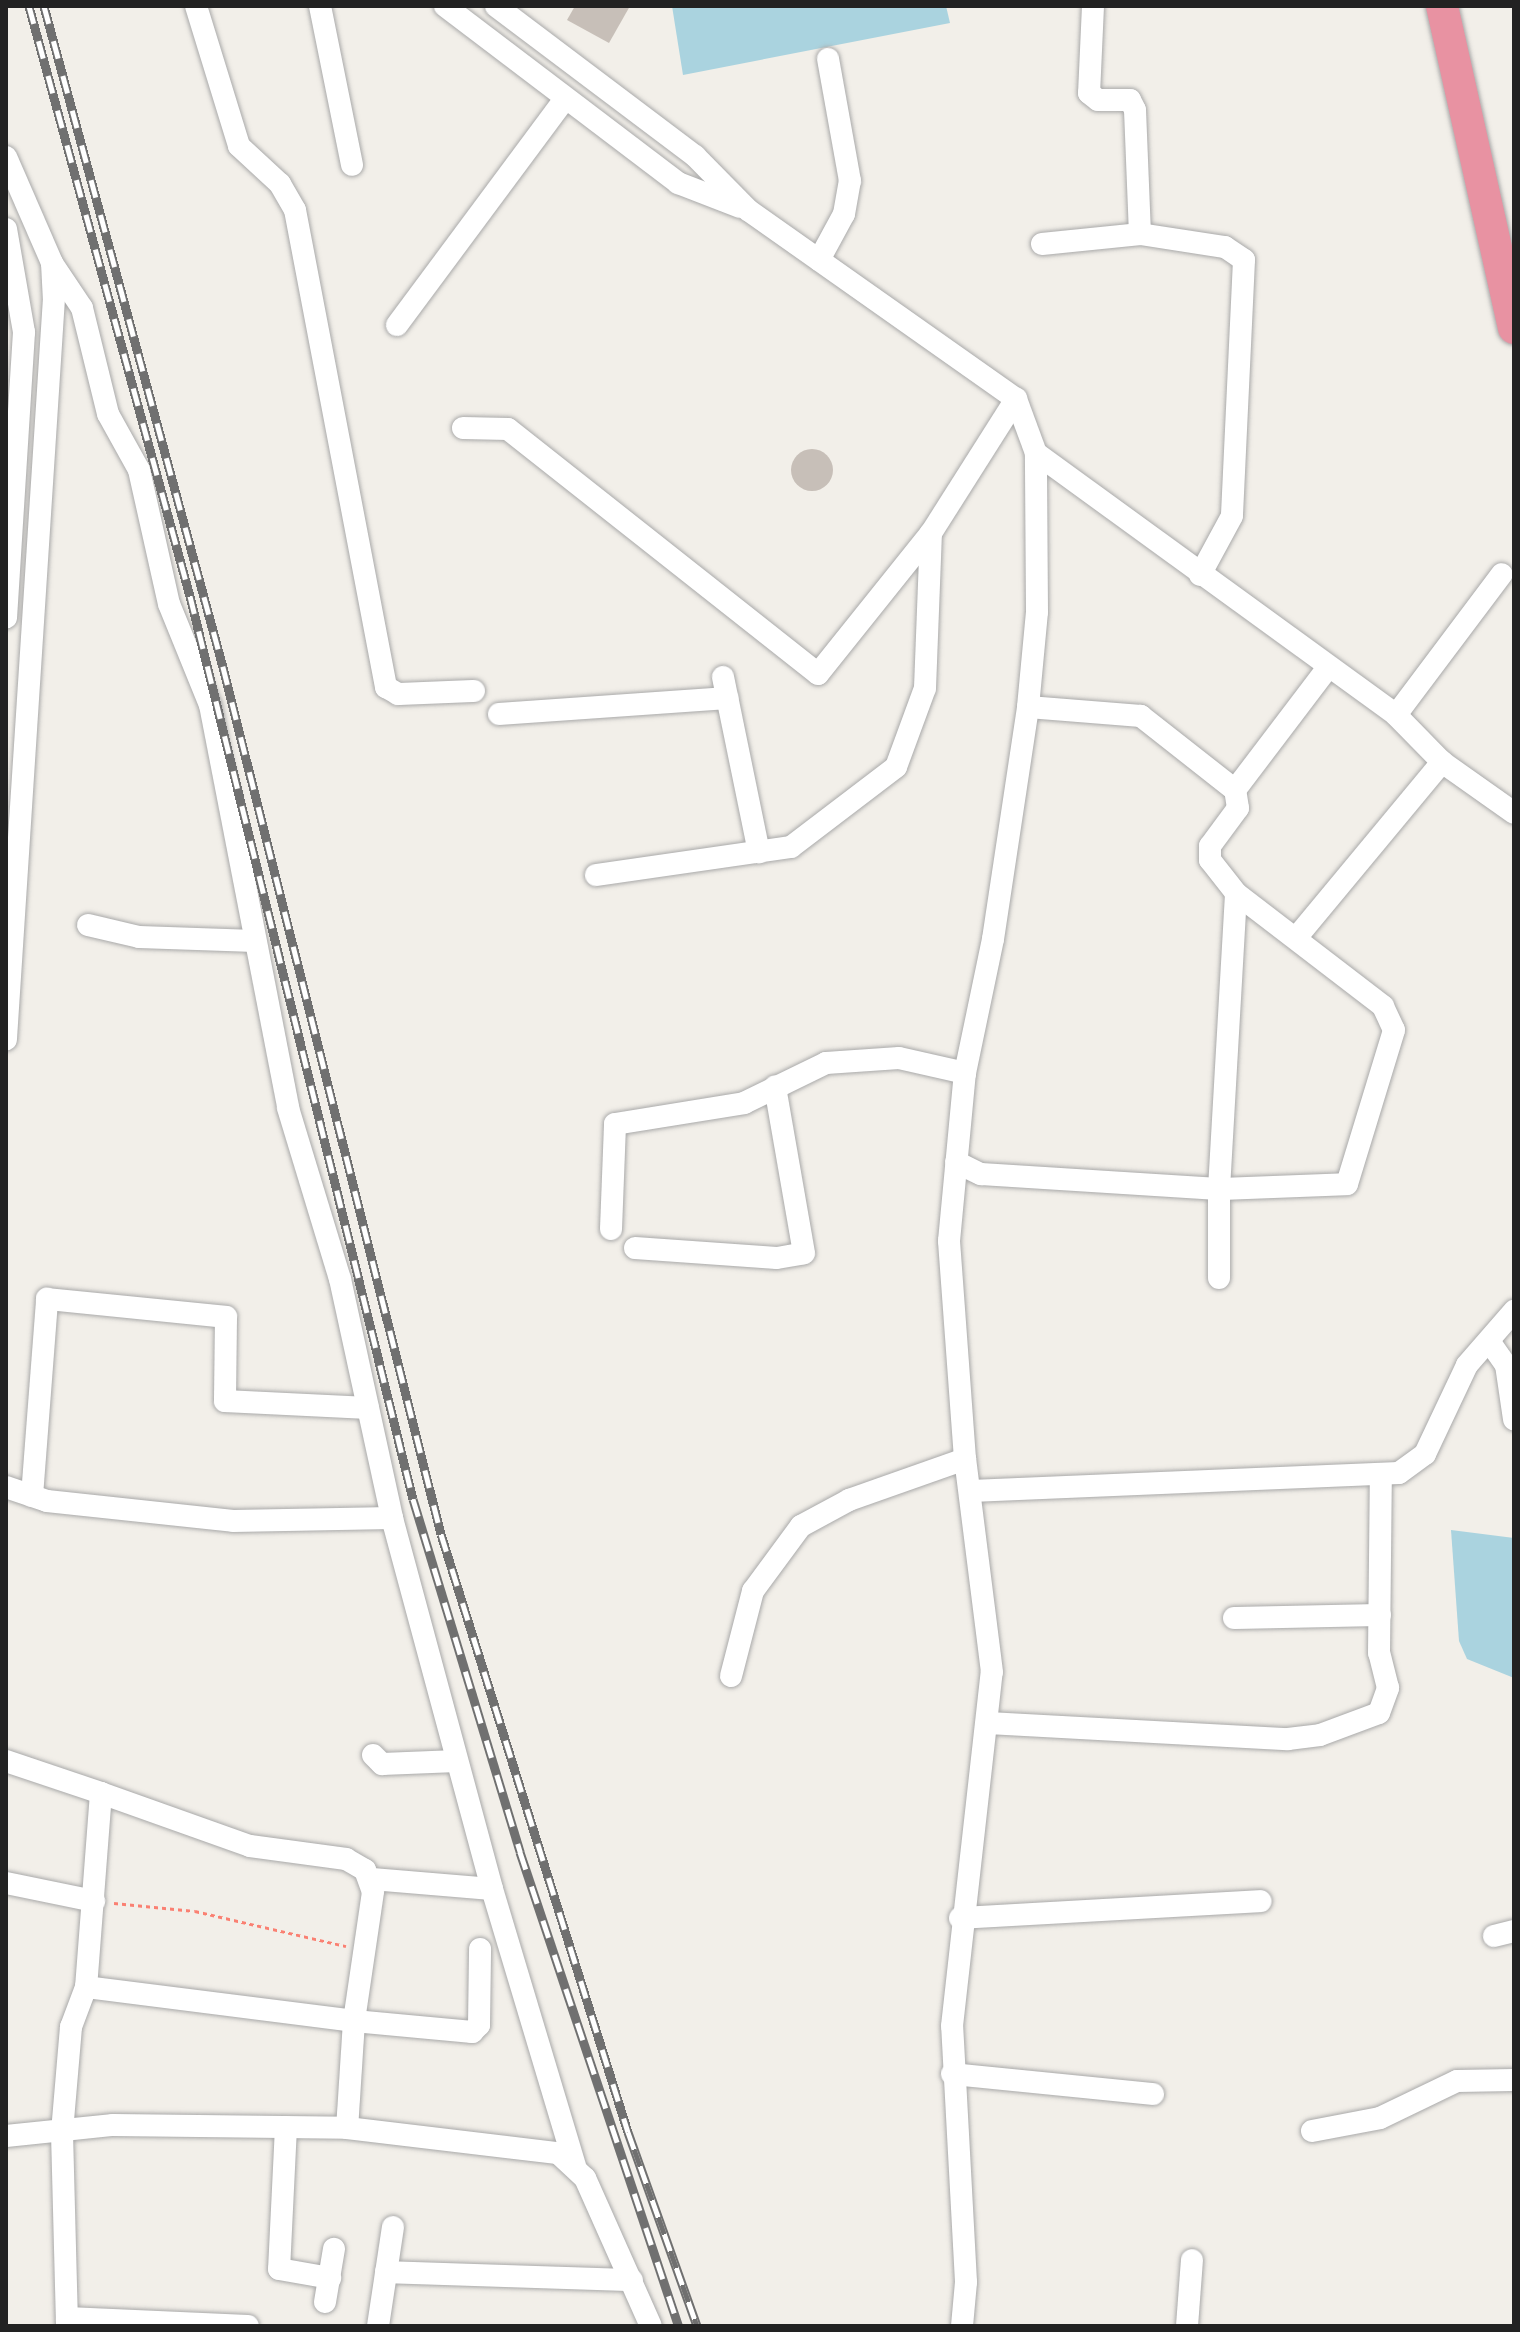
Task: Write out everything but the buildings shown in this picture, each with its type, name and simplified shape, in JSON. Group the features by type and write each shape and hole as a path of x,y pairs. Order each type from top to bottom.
{"highway":[{"path":"1442,6 1514,328"},
{"path":"1462,6 1514,255"}],"street":[{"path":"196,6 239,146 280,184 295,210 386,687 398,694 474,691"},
{"path":"320,6 352,165"},
{"path":"445,6 678,183 748,210"},
{"path":"496,6 695,156 748,210 1016,399 1036,453 1037,612 1028,707 993,939 965,1073 949,1274 965,1459 991,1652 988,1723 960,1918 952,2074 966,2282 962,2326"},
{"path":"1093,6 1089,93 1098,100 1130,100 1135,110 1140,234"},
{"path":"819,260 844,214 850,181 828,59"},
{"path":"397,325 565,99"},
{"path":"6,157 52,263 77,293 108,414 145,488 169,604 210,705 288,1108 340,1279 392,1518 457,1761 575,2166 632,2280 651,2326"},
{"path":"6,229 24,332 6,617"},
{"path":"1042,244 1140,234 1235,249 1244,260 1247,301 1232,516 1200,575"},
{"path":"6,1039 52,263"},
{"path":"463,428 508,429 818,674 931,533 1016,399"},
{"path":"1036,453 1327,669 1396,715 1442,762 1514,813"},
{"path":"596,875 791,847 896,767 925,688 931,533"},
{"path":"1396,715 1502,574"},
{"path":"1235,790 1327,669"},
{"path":"499,714 725,688 759,852"},
{"path":"956,1162 981,1174 1219,1189 1336,1188 1347,1184 1354,1171 1393,1020 1296,938 1236,893 1210,860 1212,841 1238,808 1235,790 1141,716 1028,707"},
{"path":"1296,938 1442,762"},
{"path":"1219,1278 1219,1189 1236,893"},
{"path":"88,925 139,937 255,941"},
{"path":"611,1229 615,1124 744,1103 826,1063 853,1059 899,1058 965,1073"},
{"path":"635,1248 777,1258 804,1253 775,1087"},
{"path":"32,1496 47,1299 226,1317 225,1401 368,1408"},
{"path":"971,1491 1381,1476 1407,1470 1425,1454 1467,1365 1514,1311"},
{"path":"1489,1341 1506,1365 1514,1419"},
{"path":"731,1676 753,1591 801,1526 849,1500 965,1459"},
{"path":"988,1723 1270,1740 1320,1735 1385,1707 1380,1615 1381,1476"},
{"path":"6,1487 32,1496 233,1521 392,1518"},
{"path":"1234,1618 1380,1615"},
{"path":"373,1755 382,1764 457,1761"},
{"path":"6,1761 250,1846 346,1859 372,1879 492,1889"},
{"path":"101,1793 86,1987 71,2027 62,2133 67,2322 248,2326"},
{"path":"347,2128 354,2021 372,1879"},
{"path":"6,1883 94,1901"},
{"path":"960,1918 1261,1901"},
{"path":"86,1987 354,2021 472,2032 479,2025 480,1949"},
{"path":"952,2074 1153,2094"},
{"path":"1312,2131 1380,2118 1457,2081 1514,2080"},
{"path":"6,2136 62,2133 113,2125 347,2128 545,2149 575,2166"},
{"path":"286,2127 279,2269 330,2278"},
{"path":"378,2326 393,2227"},
{"path":"325,2302 334,2249"},
{"path":"1187,2326 1192,2260"},
{"path":"386,2272 632,2280"}],"path":[{"path":"94,1901 195,1911 363,1951"}],"water":[{"path":"672,6 946,6 950,23 683,75"},
{"path":"1451,1530 1514,1538 1514,1678 1467,1659 1459,1641"}],"railway":[{"path":"29,6 190,596 413,1499 520,1852 679,2326"},
{"path":"44,6 223,667 441,1534 628,2132 697,2326"}]}
